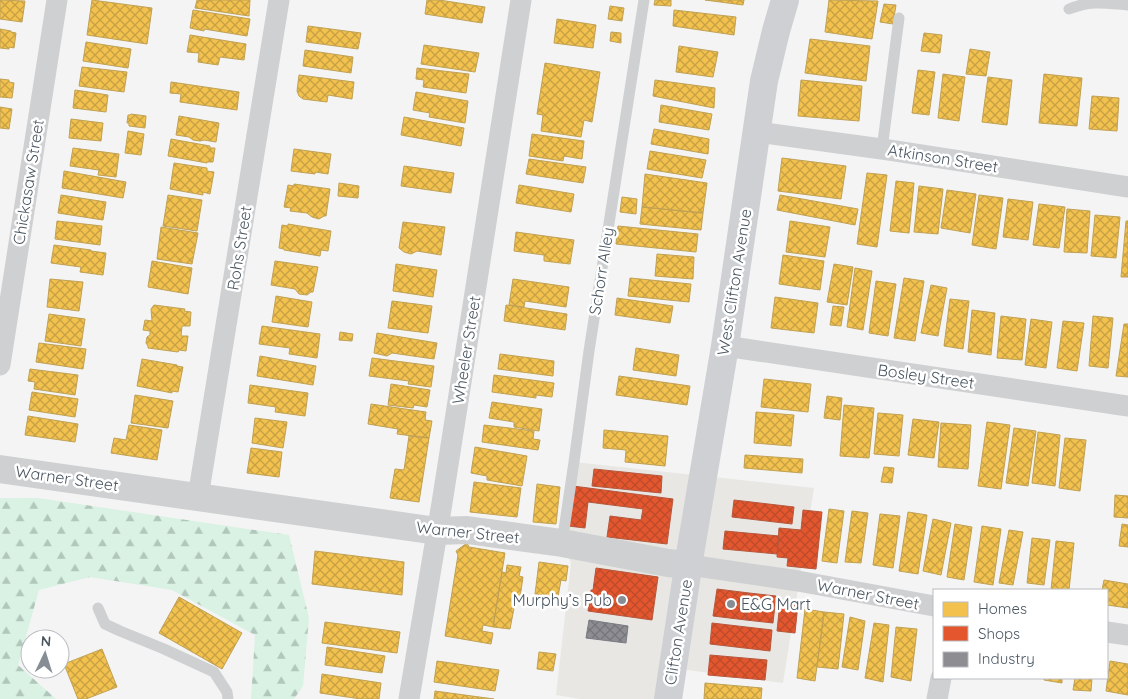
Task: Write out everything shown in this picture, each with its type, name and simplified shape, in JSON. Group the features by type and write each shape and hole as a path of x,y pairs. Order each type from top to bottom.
{"main road":[{"name":"West Clifton Avenue","path":"689,565 764,81 786,0"},
{"name":"Clifton Avenue","path":"668,699 689,565"}],"street":[{"name":"Chickasaw Street","path":"0,365 57,0"},
{"name":"Rohs Street","path":"198,497 279,0"},
{"name":"Wheeler Street","path":"409,699 521,0"},
{"name":"Atkinson Street","path":"757,132 882,149 1128,187"},
{"name":"Bosley Street","path":"724,346 1128,406"},
{"name":"Warner Street","path":"0,469 437,530 467,530 562,543 668,563 798,581 933,606"},
{"path":"1108,632 1128,635"},
{"path":"938,699 941,679"}],"lane":[{"name":"Schorr Alley","path":"562,543 589,352 644,0"},
{"path":"1069,9 1094,2 1128,6"},
{"path":"882,149 899,18"},
{"path":"98,608 105,624 214,672 227,692 228,699"}],"shaded area":[{"path":"574,462 814,488 783,683 673,668 668,699 580,699 556,695 571,563 562,543"}],"green space":[{"path":"0,498 38,498 289,535 309,618 303,686 294,699 251,699 255,635 172,590 90,577 39,590 28,629 20,629 20,658 18,665 20,667 20,679 34,679 56,699 0,699"}],"building: Homes":[{"path":"0,0 25,1 22,22 0,19"},
{"path":"92,0 152,8 147,44 87,35"},
{"path":"197,0 250,0 249,16 195,8"},
{"path":"427,0 485,7 482,23 425,14"},
{"path":"655,0 671,0 671,6 654,5"},
{"path":"705,0 744,0 743,5"},
{"path":"829,0 878,1 872,39 825,32"},
{"path":"884,4 896,5 893,24 880,22"},
{"path":"610,6 624,8 622,21 608,19"},
{"path":"193,10 250,19 247,36 190,28"},
{"path":"674,10 736,17 734,35 673,26"},
{"path":"557,19 596,25 593,48 554,43"},
{"path":"308,26 361,33 358,49 306,42"},
{"path":"0,29 16,33 14,48 0,48"},
{"path":"611,32 621,33 621,43 610,41"},
{"path":"924,33 942,35 940,53 921,51"},
{"path":"190,35 246,44 244,60 220,57 218,65 198,62 199,53 187,52"},
{"path":"810,39 870,46 866,81 805,73"},
{"path":"86,42 131,49 128,68 83,61"},
{"path":"424,45 479,53 475,72 421,64"},
{"path":"679,46 718,52 713,77 676,72"},
{"path":"970,49 990,52 986,76 966,74"},
{"path":"305,50 353,57 351,73 303,66"},
{"path":"545,63 600,72 592,122 584,120 581,137 541,131 543,115 537,114"},
{"path":"82,67 127,72 124,92 79,86"},
{"path":"417,68 469,74 466,93 423,87 424,80 416,79"},
{"path":"918,70 935,72 929,115 912,113"},
{"path":"943,74 965,77 959,121 938,118"},
{"path":"1044,74 1082,78 1077,126 1039,123"},
{"path":"299,75 354,82 352,99 328,95 327,102 303,99 297,91"},
{"path":"988,77 1012,80 1007,125 982,122"},
{"path":"0,79 9,80 9,82 14,83 12,98 0,97"},
{"path":"655,80 715,88 714,108 653,96"},
{"path":"801,80 862,86 859,121 798,116"},
{"path":"171,82 239,92 237,110 180,102 181,94 170,93"},
{"path":"75,90 108,95 106,112 73,108"},
{"path":"416,92 468,101 465,123 429,117 430,113 413,110"},
{"path":"1092,96 1119,98 1117,131 1089,129"},
{"path":"661,105 712,114 709,130 659,122"},
{"path":"0,107 12,109 9,129 0,128"},
{"path":"128,115 146,116 145,128 129,126 129,123 127,123"},
{"path":"179,116 219,123 216,142 193,140 189,137 176,135"},
{"path":"404,117 464,128 461,146 401,135"},
{"path":"71,119 103,123 101,141 69,138"},
{"path":"654,129 709,139 708,154 651,144"},
{"path":"128,131 144,134 141,155 125,153"},
{"path":"532,134 584,141 582,159 564,156 563,161 529,156"},
{"path":"171,139 215,148 213,162 207,163 168,156"},
{"path":"73,148 119,154 116,177 98,175 99,170 70,166"},
{"path":"294,149 331,154 328,174 291,171"},
{"path":"650,151 706,160 702,178 647,169"},
{"path":"782,158 846,166 841,199 778,191"},
{"path":"529,159 586,167 583,183 526,174"},
{"path":"174,163 207,168 207,171 214,172 210,194 203,192 203,195 170,189"},
{"path":"404,166 454,173 451,193 401,186"},
{"path":"64,171 126,182 123,198 62,188"},
{"path":"867,173 887,175 877,247 857,244"},
{"path":"645,174 707,183 703,213 642,207"},
{"path":"896,181 914,183 909,233 890,231"},
{"path":"339,183 359,186 358,198 338,196"},
{"path":"294,184 330,189 326,216 319,219 307,213 290,211 291,208 284,207 288,185 294,186"},
{"path":"519,185 574,194 571,212 516,203"},
{"path":"919,186 943,189 938,234 914,232"},
{"path":"947,190 976,194 970,233 941,228"},
{"path":"61,195 106,202 103,220 58,213"},
{"path":"168,195 202,200 197,231 163,226"},
{"path":"780,195 858,209 855,225 777,210"},
{"path":"979,195 1003,198 996,249 972,245"},
{"path":"622,197 637,199 636,214 620,212"},
{"path":"1008,199 1033,202 1028,240 1003,237"},
{"path":"1039,204 1065,207 1059,248 1033,245"},
{"path":"642,207 703,213 701,230 640,224"},
{"path":"1067,209 1090,211 1087,253 1064,252"},
{"path":"1095,215 1120,217 1116,258 1091,256"},
{"path":"57,221 102,226 100,245 55,239"},
{"path":"790,221 830,227 825,257 786,252"},
{"path":"1126,221 1128,221 1128,277 1121,277"},
{"path":"403,222 445,227 441,255 417,251 411,254 399,248"},
{"path":"288,224 331,231 328,251 321,250 320,256 279,248 282,225 288,226"},
{"path":"618,226 698,234 696,252 616,244"},
{"path":"161,227 198,233 192,264 157,259"},
{"path":"516,232 574,240 570,264 544,261 544,255 514,251"},
{"path":"54,245 106,253 103,275 80,272 81,267 51,263"},
{"path":"657,254 694,257 693,279 655,276"},
{"path":"783,255 824,261 820,290 779,284"},
{"path":"152,261 192,268 188,294 148,287"},
{"path":"275,261 318,267 313,292 307,295 299,294 295,289 271,285"},
{"path":"396,264 437,270 433,297 393,291"},
{"path":"834,264 853,267 847,305 827,302"},
{"path":"855,268 872,271 863,330 847,327"},
{"path":"630,278 691,284 689,302 628,296"},
{"path":"904,278 924,281 915,341 894,338"},
{"path":"50,279 83,282 79,311 47,307"},
{"path":"513,279 569,287 566,307 525,301 524,307 509,305"},
{"path":"876,281 896,284 888,336 869,333"},
{"path":"931,285 947,288 938,336 921,333"},
{"path":"276,296 312,302 308,327 272,322"},
{"path":"775,297 818,303 814,333 771,328"},
{"path":"617,298 673,306 670,323 615,315"},
{"path":"950,299 969,301 963,349 944,346"},
{"path":"392,301 432,306 428,333 388,328"},
{"path":"154,305 185,309 184,311 191,312 190,326 182,326 181,336 188,336 186,351 179,350 178,352 148,348 146,343 150,331 143,330 145,320 152,321 151,309"},
{"path":"506,305 567,314 565,330 504,321"},
{"path":"833,306 844,307 841,326 830,325"},
{"path":"972,310 995,313 991,355 968,352"},
{"path":"49,314 85,319 81,346 45,341"},
{"path":"1001,316 1026,319 1022,360 997,358"},
{"path":"1093,316 1113,318 1108,368 1089,366"},
{"path":"1031,319 1052,322 1046,368 1025,365"},
{"path":"1063,321 1084,323 1077,371 1057,368"},
{"path":"1124,324 1128,324 1128,377 1116,376"},
{"path":"262,326 320,334 317,358 289,354 290,348 259,344"},
{"path":"340,332 353,334 352,341 339,340"},
{"path":"377,333 437,343 434,359 392,353 387,356 374,353"},
{"path":"39,343 86,349 83,369 36,362"},
{"path":"636,348 679,355 676,376 633,370"},
{"path":"500,354 554,361 553,376 498,369"},
{"path":"260,356 316,366 313,385 257,376"},
{"path":"372,358 434,366 431,387 408,384 409,381 369,376"},
{"path":"142,359 183,367 178,392 172,391 172,393 137,386"},
{"path":"30,369 78,375 75,395 34,389 35,382 28,381"},
{"path":"494,375 554,383 552,397 536,395 536,398 492,392"},
{"path":"619,376 690,386 687,405 616,395"},
{"path":"764,379 811,384 808,412 761,407"},
{"path":"391,384 430,390 427,407 414,405 413,408 388,405"},
{"path":"250,385 308,393 305,416 275,412 276,407 248,403"},
{"path":"32,392 78,399 75,417 29,410"},
{"path":"135,395 173,401 168,428 131,423"},
{"path":"827,396 842,398 840,420 824,418"},
{"path":"492,402 542,409 539,431 514,427 514,422 489,418"},
{"path":"371,404 426,412 425,420 432,421 429,438 397,434 398,429 368,424"},
{"path":"844,405 874,408 869,458 840,456"},
{"path":"756,412 794,415 791,446 754,443"},
{"path":"878,413 903,415 899,456 874,454"},
{"path":"28,416 78,424 75,442 25,435"},
{"path":"255,418 287,422 283,448 252,443"},
{"path":"913,419 939,422 934,458 908,455"},
{"path":"987,422 1010,425 1001,489 978,486"},
{"path":"941,423 971,425 968,469 938,467"},
{"path":"129,425 162,430 157,460 111,453 114,438 126,440"},
{"path":"484,425 534,431 533,439 540,440 538,450 482,442"},
{"path":"1014,428 1036,431 1028,486 1006,483"},
{"path":"604,430 668,436 665,466 625,462 626,450 603,448"},
{"path":"1038,432 1060,435 1055,486 1032,483"},
{"path":"409,436 429,438 419,502 390,498 395,469 404,470"},
{"path":"1065,438 1086,440 1080,491 1059,488"},
{"path":"475,447 527,456 522,486 487,480 487,476 471,473"},
{"path":"251,448 282,452 279,477 247,473"},
{"path":"745,455 803,459 802,473 744,468"},
{"path":"884,467 894,468 892,483 881,482"},
{"path":"474,482 521,488 517,517 470,512"},
{"path":"537,484 560,487 556,524 533,522"},
{"path":"1115,495 1128,496 1128,518 1114,517"},
{"path":"829,509 844,511 837,563 822,561"},
{"path":"852,511 868,513 861,563 845,562"},
{"path":"908,512 927,515 918,574 899,571"},
{"path":"880,514 900,516 893,568 873,565"},
{"path":"933,519 951,523 941,575 923,571"},
{"path":"955,524 972,527 964,580 947,577"},
{"path":"1122,524 1128,525 1128,547 1119,546"},
{"path":"982,526 1001,529 993,585 974,582"},
{"path":"1009,530 1023,532 1013,585 999,583"},
{"path":"1032,538 1050,540 1044,585 1027,583"},
{"path":"1056,541 1074,543 1069,589 1051,589"},
{"path":"467,543 469,547 505,553 493,627 483,625 482,631 493,633 491,644 445,636 458,555 456,551"},
{"path":"315,551 404,562 402,595 312,584"},
{"path":"539,562 568,566 566,581 561,580 558,597 535,594"},
{"path":"507,565 521,567 519,576 523,577 519,604 515,603 510,629 493,627 502,572 506,573"},
{"path":"1104,580 1128,584 1128,608 1108,605 1108,589 1102,589"},
{"path":"179,597 242,633 222,669 159,633"},
{"path":"805,609 824,612 815,681 797,678"},
{"path":"824,612 844,614 838,669 817,667"},
{"path":"850,617 865,621 858,670 842,667"},
{"path":"325,622 400,632 397,653 322,643"},
{"path":"874,623 889,625 883,682 865,678"},
{"path":"896,627 917,629 911,681 891,677"},
{"path":"327,647 385,656 382,673 325,665"},
{"path":"102,649 117,687 86,699 78,699 70,679 70,662"},
{"path":"539,652 556,654 553,671 537,669"},
{"path":"437,661 499,670 495,691 434,682"},
{"path":"1110,661 1128,664 1128,695 1106,691"},
{"path":"322,674 381,683 379,699 361,699 320,693"},
{"path":"1062,679 1062,683 1044,680"},
{"path":"1075,679 1092,679 1091,691 1073,690"},
{"path":"705,683 762,688 761,699 704,699"},
{"path":"435,691 494,699 434,699"}],"building: Shops":[{"path":"594,469 662,476 661,493 592,486"},
{"path":"573,486 673,499 667,544 607,537 610,516 641,520 643,509 588,502 585,528 568,526"},
{"path":"734,500 794,507 792,524 732,517"},
{"path":"803,510 822,512 816,569 787,566 788,558 777,557 779,528 801,530"},
{"path":"725,531 779,536 777,554 723,549"},
{"name":"Murphy’s Pub","path":"596,568 658,577 652,620 588,611"},
{"name":"E&G Mart","path":"717,589 749,593 746,620 713,616"},
{"path":"749,593 776,596 773,623 746,620"},
{"path":"780,602 798,604 795,633 777,631"},
{"path":"712,623 772,630 770,651 710,644"},
{"path":"710,655 767,660 765,680 708,675"}],"building: Industry":[{"path":"589,620 628,626 626,643 586,638"}],"place":[{"name":"Murphy’s Pub","path":"622,600"},
{"name":"E&G Mart","path":"731,604"}]}
